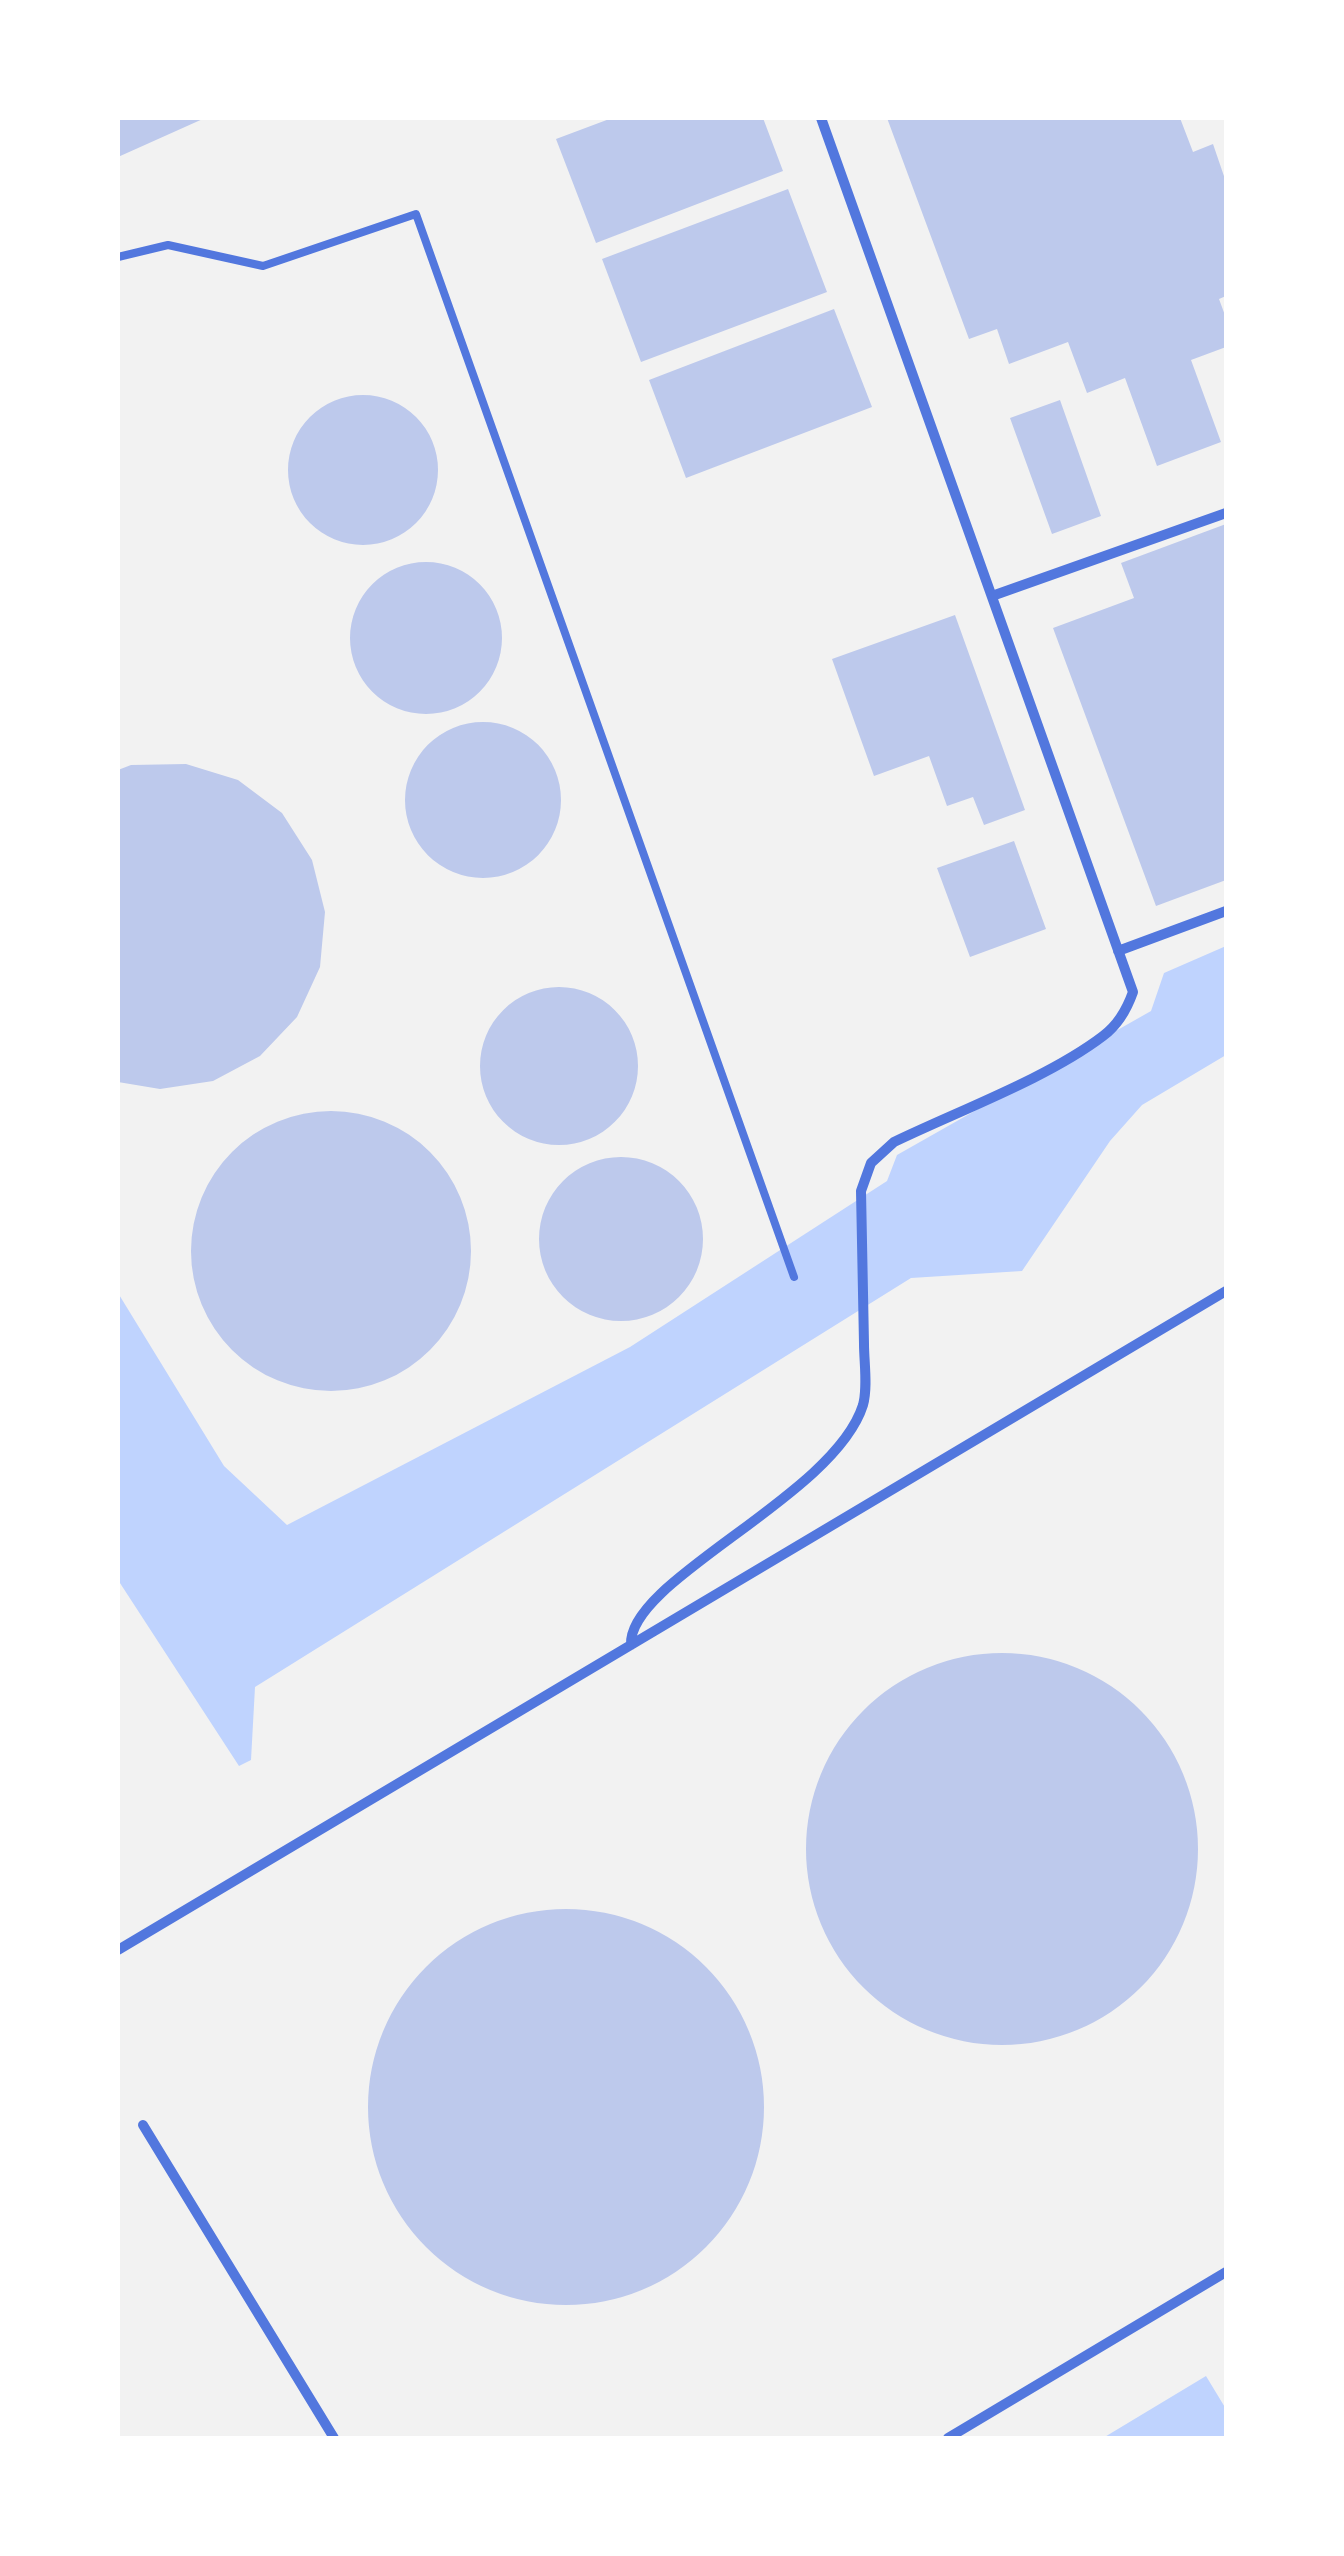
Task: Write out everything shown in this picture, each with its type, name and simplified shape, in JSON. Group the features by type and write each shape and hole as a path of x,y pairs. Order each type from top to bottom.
{"street":[{"path":"632,1646 630,1630 670,1582 770,1513 819,1466 863,1404 862,1192 871,1163 894,1142 1076,1054 1106,1034 1126,1011 1133,992 821,118"},
{"path":"992,596 1226,513"},
{"path":"1118,951 1226,911"},
{"path":"118,1950 1226,1291"},
{"path":"143,2125 334,2438"},
{"path":"948,2438 1226,2272"}],"lane":[{"path":"118,256 168,245 264,266 416,214 794,1277"}],"water":[{"path":"1226,946 1226,1055 1142,1105 1110,1141 1022,1271 911,1278 255,1687 251,1760 239,1766 118,1580 118,1293 224,1466 287,1525 630,1347 887,1181 897,1155 1151,1011 1164,973"},
{"path":"1206,2376 1226,2409 1226,2438 1103,2438"}],"building":[{"path":"118,118 205,118 118,157"},
{"path":"612,118 763,118 783,171 596,243 556,139"},
{"path":"887,118 1180,118 1193,152 1213,144 1226,182 1226,296 1219,299 1226,318 1226,347 1191,360 1221,442 1157,466 1125,378 1087,393 1068,342 1009,364 997,329 969,339"},
{"path":"788,189 827,292 641,362 602,259"},
{"path":"834,309 872,407 686,478 649,380"},
{"path":"363,395 392,400 416,417 433,441 438,470 433,499 416,523 392,540 363,545 334,540 310,523 293,499 288,470 293,441 310,417 334,400"},
{"path":"1060,400 1101,516 1052,534 1010,418"},
{"path":"1226,524 1226,880 1156,906 1053,628 1134,598 1121,563"},
{"path":"426,562 455,568 480,584 496,609 502,638 496,667 480,692 455,708 426,714 397,708 372,692 356,667 350,638 356,609 372,584 397,568"},
{"path":"955,615 1025,810 984,825 973,797 947,806 929,756 874,776 832,659"},
{"path":"483,722 513,728 538,745 555,770 561,800 555,830 538,855 513,872 483,878 453,872 428,855 411,830 405,800 411,770 428,745 453,728"},
{"path":"186,764 238,780 282,813 312,860 325,912 320,967 297,1017 260,1056 213,1081 160,1089 118,1082 118,770 131,765"},
{"path":"1014,841 1046,929 970,957 937,868"},
{"path":"559,987 589,993 615,1010 632,1036 638,1066 632,1096 615,1122 589,1139 559,1145 529,1139 503,1122 486,1096 480,1066 486,1036 503,1010 529,993"},
{"path":"331,1111 385,1121 430,1152 461,1197 471,1251 461,1305 430,1350 385,1381 331,1391 277,1381 232,1350 201,1305 191,1251 201,1197 232,1152 277,1121"},
{"path":"621,1157 652,1164 679,1181 696,1208 703,1239 696,1270 679,1297 652,1314 621,1321 590,1314 563,1297 546,1270 539,1239 546,1208 563,1181 590,1164"},
{"path":"1002,1653 1040,1656 1077,1668 1111,1686 1141,1710 1165,1740 1183,1774 1195,1811 1195,1887 1183,1924 1165,1958 1141,1988 1111,2012 1077,2030 1040,2042 1002,2045 964,2042 927,2030 893,2012 863,1988 839,1958 821,1924 809,1887 806,1849 809,1811 821,1774 839,1740 863,1710 893,1686 927,1668 964,1656"},
{"path":"566,1909 605,1913 642,1924 676,1942 706,1967 731,1997 749,2031 760,2068 764,2107 760,2146 749,2183 731,2217 706,2247 676,2272 642,2290 605,2301 566,2305 527,2301 490,2290 456,2272 426,2247 401,2217 383,2183 372,2146 368,2107 372,2068 383,2031 401,1997 426,1967 456,1942 490,1924 527,1913"}]}
